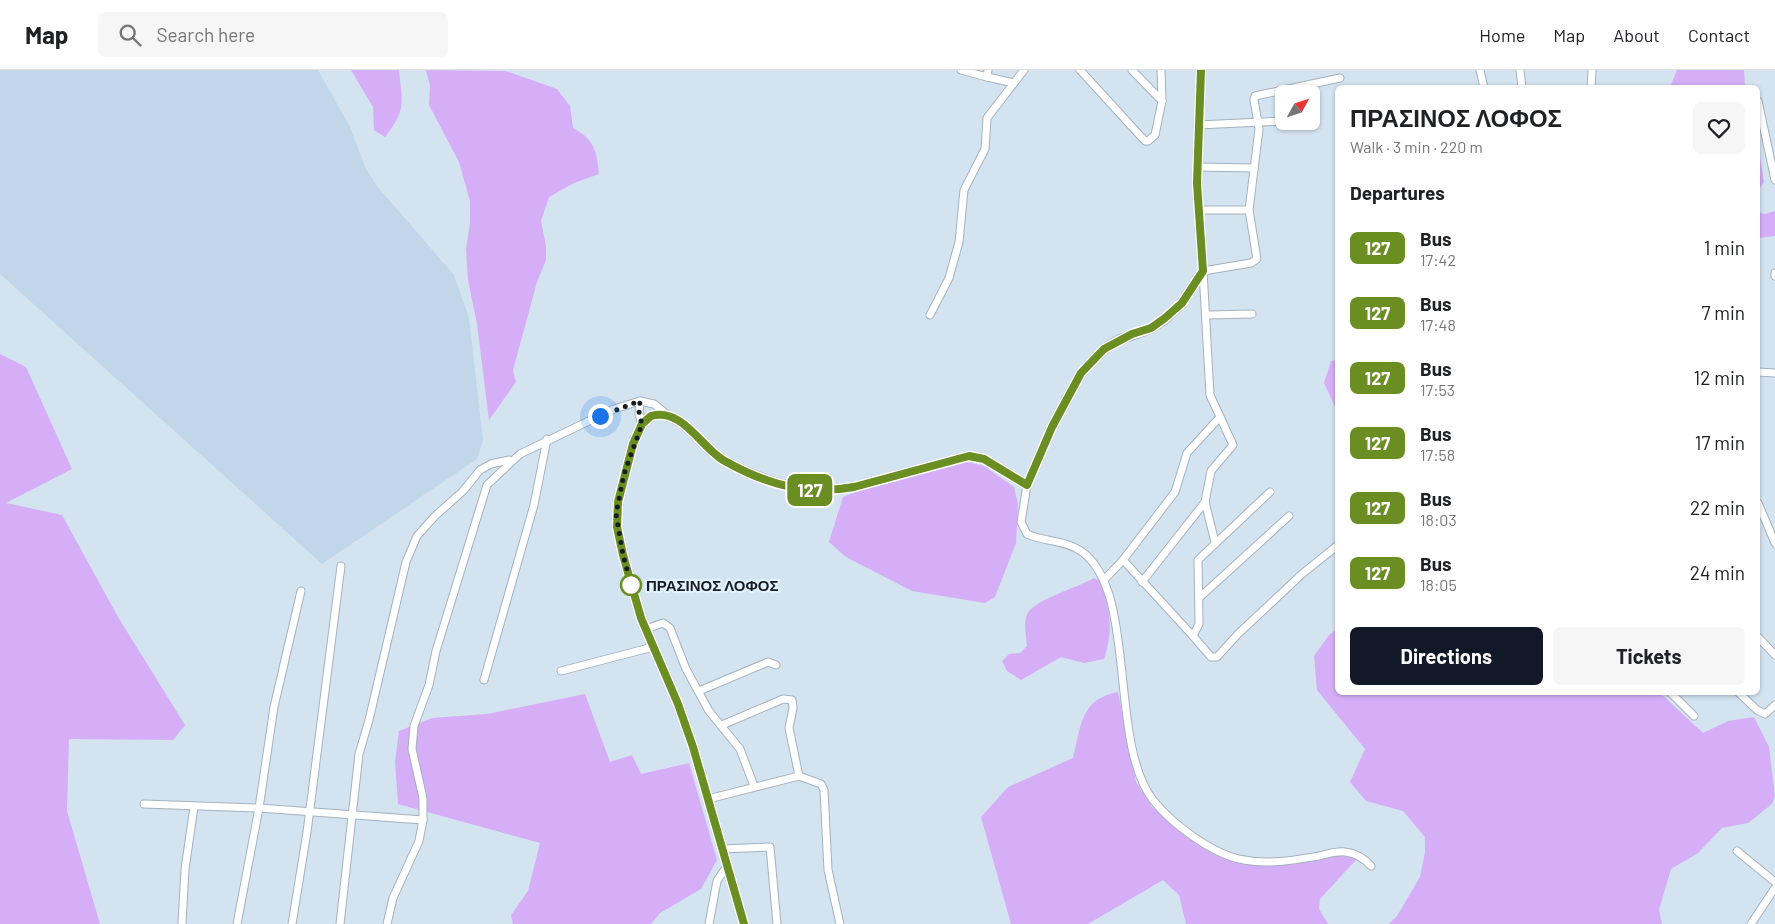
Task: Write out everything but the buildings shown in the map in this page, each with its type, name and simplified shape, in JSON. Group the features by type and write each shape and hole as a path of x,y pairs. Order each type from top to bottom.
{"street":[{"path":"961,70 987,73 1014,82"},
{"path":"930,315 949,278 959,242 964,190 985,149 987,118 1024,70"},
{"path":"1080,70 1144,141 1151,140 1155,135 1162,101 1161,70"},
{"path":"1132,70 1162,101"},
{"path":"1201,70 1197,167 1198,210 1207,315 1210,395 1233,445 1211,471 1205,502 1215,542"},
{"path":"1480,70 1483,85"},
{"path":"1520,70 1522,85"},
{"path":"1591,85 1592,70"},
{"path":"1340,78 1257,94 1254,100 1258,124 1249,210 1257,260 1255,262 1203,271 1182,303 1165,318 1151,328 1125,337 1104,349 1081,373 1052,427 1027,485 1021,522 1027,534 1081,550 1104,580 1113,611 1123,692 1134,754 1142,784 1154,802 1205,845 1243,860 1281,862 1343,852 1364,858 1371,866"},
{"path":"1760,110 1775,180"},
{"path":"1198,125 1275,122"},
{"path":"1197,167 1254,168"},
{"path":"1198,210 1249,210"},
{"path":"1207,315 1252,314"},
{"path":"1760,372 1775,373"},
{"path":"340,924 358,754 369,720 406,562 417,536 435,516 463,491 480,470 491,464 510,460 548,439 614,409 640,401 654,404 669,416 685,425 721,459 755,476 796,489 835,490 854,487 969,456 984,459 1027,485"},
{"path":"640,401 639,414 642,424 624,474 616,514 623,555 646,630 678,704 744,924"},
{"path":"642,424 656,415 669,416"},
{"path":"1104,580 1123,560 1174,492 1187,453 1219,418"},
{"path":"484,680 534,505 548,439"},
{"path":"387,924 393,898 419,841 423,820 422,798 412,748 414,726 429,685 436,651 482,495 487,485 510,460"},
{"path":"1193,636 1199,624 1198,560 1270,492"},
{"path":"1142,582 1205,502"},
{"path":"1760,507 1773,532 1775,543"},
{"path":"1199,598 1289,516"},
{"path":"1123,560 1193,636 1203,650 1211,657 1216,657 1302,574 1335,547"},
{"path":"292,924 309,811 341,566"},
{"path":"237,924 259,808 274,707 301,590"},
{"path":"646,630 663,623 667,625 686,669 714,718 722,725 740,749 754,786"},
{"path":"1760,639 1775,654"},
{"path":"561,671 653,647"},
{"path":"699,691 768,662 776,665"},
{"path":"1673,695 1694,716"},
{"path":"1741,695 1764,714 1775,705"},
{"path":"722,725 783,698 792,700 794,708 789,728 799,776"},
{"path":"708,799 799,776 823,787 828,870 840,924"},
{"path":"144,804 259,808 423,820"},
{"path":"182,924 185,869 194,807"},
{"path":"722,849 770,847 777,924"},
{"path":"1737,851 1775,882"},
{"path":"710,924 717,881 727,866"},
{"path":"1751,924 1775,888"}],"shaded area":[{"path":"0,70 318,70 350,127 366,169 377,186 454,275 469,318 483,440 477,459 322,564 0,274"},
{"path":"351,70 399,70 402,98 400,112 385,137 374,130 373,107"},
{"path":"426,70 506,71 557,89 570,106 573,128 590,141 597,159 599,174 574,183 549,197 541,221 546,246 546,260 537,282 513,370 516,382 489,420 477,324 468,280 466,249 470,223 470,201 459,162 429,105 430,86"},
{"path":"1677,70 1744,70 1745,85 1671,85"},
{"path":"1760,157 1764,182 1760,188"},
{"path":"1775,211 1775,236 1760,238 1760,213 1765,214"},
{"path":"0,354 26,367 72,469 6,503 62,515 118,617 185,725 173,740 69,739 67,811 100,924 0,924"},
{"path":"1335,360 1335,407 1324,383 1331,361"},
{"path":"963,461 984,466 1014,487 1018,504 1016,543 995,597 985,603 912,591 846,557 829,542 843,497"},
{"path":"1094,578 1100,581 1110,620 1109,638 1104,659 1084,663 1061,657 1021,680 1007,671 1002,661 1009,654 1020,653 1027,646 1025,624 1029,611 1045,600"},
{"path":"1335,630 1335,695 1662,695 1703,733 1728,721 1754,717 1769,747 1775,796 1772,804 1748,823 1722,828 1698,853 1671,869 1659,910 1662,924 1389,924 1397,916 1420,877 1425,852 1425,837 1403,811 1366,801 1350,782 1365,749 1317,690 1314,656 1329,635"},
{"path":"1118,692 1136,782 1152,807 1187,835 1255,864 1350,853 1356,860 1320,899 1319,909 1328,924 1186,924 1179,895 1163,880 1088,924 1011,924 981,817 1008,787 1073,758 1081,725 1089,708 1105,696"},
{"path":"585,694 610,762 632,755 641,774 689,763 717,860 701,889 660,913 651,924 513,924 511,915 528,891 540,843 398,804 395,761 399,731 432,718 487,714"}],"bus line":[{"name":"127","path":"744,924 693,747 678,704 641,618 617,527 616,514 624,474 639,429 645,420 651,416 669,416 685,425 721,459 777,485 796,489 816,491 854,487 969,456 984,459 1027,485 1052,427 1081,373 1104,349 1132,334 1159,324 1182,303 1196,285 1203,271 1197,183 1201,70"}],"place":[{"name":"ΠΡΑΣΙΝΟΣ ΛΟΦΟΣ","path":"631,585"}],"route":[{"path":"600,416 614,409 640,401 639,414 642,424 633,444 624,474 616,514 623,555 632,588 631,585"}]}
